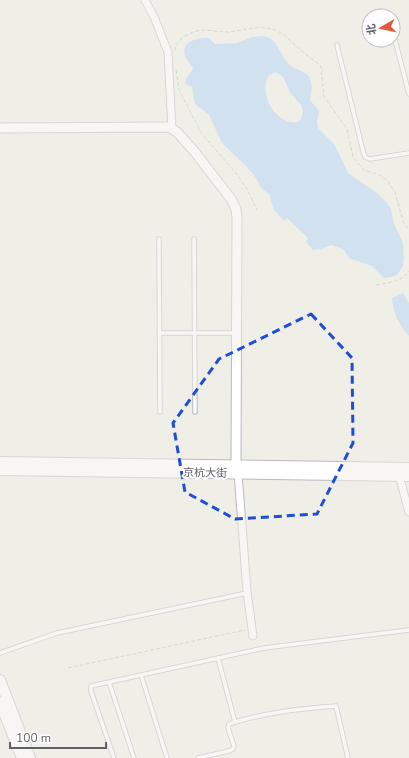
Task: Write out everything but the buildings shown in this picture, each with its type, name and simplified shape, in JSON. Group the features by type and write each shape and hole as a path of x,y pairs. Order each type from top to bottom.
{"main road":[{"name":"京杭大街","path":"0,462 237,469 404,476"},
{"name":"京杭大街","path":"0,470 409,468"},
{"path":"0,680 30,758"},
{"path":"0,702 22,758"}],"street":[{"path":"145,0 154,17 168,52 172,129"},
{"path":"0,128 169,126 177,132 194,151 231,199 236,209 237,218 237,469 247,593 252,632"},
{"path":"404,476 409,512"}],"lane":[{"path":"337,45 365,157 370,159 409,152"},
{"path":"397,48 409,92"},
{"path":"159,239 160,412"},
{"path":"194,239 195,412"},
{"path":"159,333 237,333"},
{"path":"0,653 57,633 247,593"},
{"path":"114,758 91,691 91,686 264,648 409,630"},
{"path":"218,658 235,722"},
{"path":"141,675 167,758"},
{"path":"109,682 134,758"},
{"path":"198,758 233,749 234,746 228,728 229,724 263,714 295,709 336,706 348,758"}],"path":[{"path":"175,53 177,44 182,38 202,30 227,32 264,27 276,30 285,35 321,66 324,96 347,129 353,157 364,170 380,175 388,181 395,192 404,224 409,230"},
{"path":"176,65 179,90 202,134 236,173 247,189 257,210"},
{"path":"376,285 400,280 409,271"},
{"path":"68,668 252,632"}],"highlighted area":[{"path":"311,314 352,358 353,443 317,514 235,519 185,492 173,423 219,359"}],"water":[{"path":"263,36 272,40 289,64 309,76 312,87 310,100 319,111 317,122 318,128 335,145 348,173 377,193 391,209 394,224 403,243 403,266 397,275 384,278 372,266 349,258 343,249 331,245 313,250 306,242 308,238 287,218 284,221 274,210 269,194 262,189 254,175 244,164 222,143 209,115 195,104 192,87 185,84 186,79 193,69 184,53 187,44 200,38 209,38 215,44 237,43 252,37","holes":["276,72 283,77 291,94 301,105 303,111 301,119 298,122 290,122 282,119 276,113 267,98 265,90 269,75"]},
{"path":"403,293 409,303 409,336 402,328 397,318 392,298"}]}
